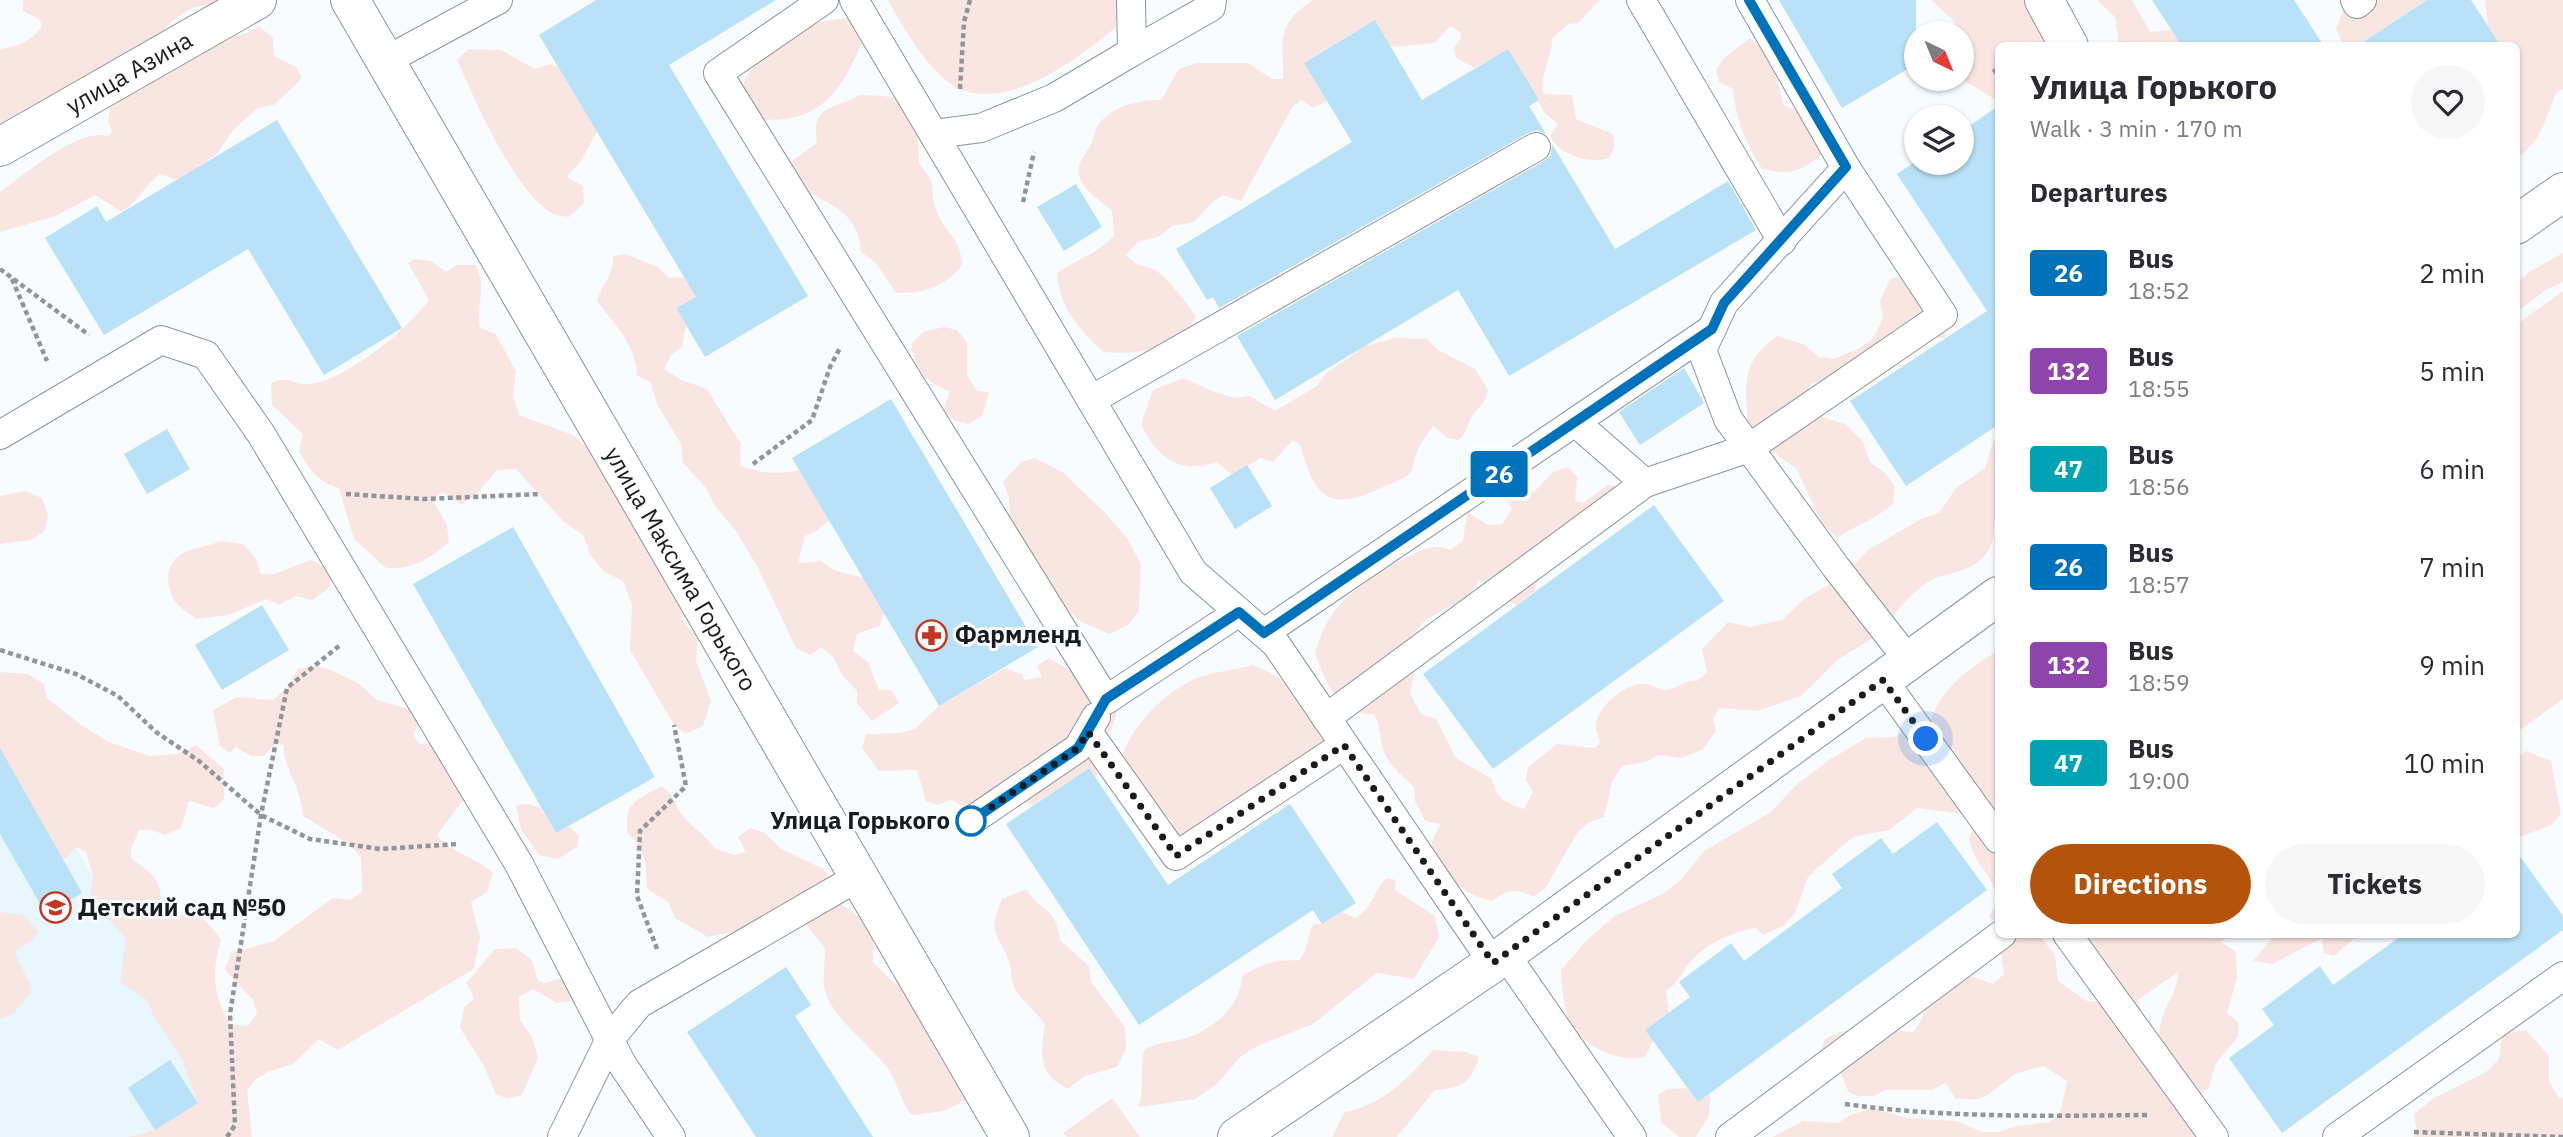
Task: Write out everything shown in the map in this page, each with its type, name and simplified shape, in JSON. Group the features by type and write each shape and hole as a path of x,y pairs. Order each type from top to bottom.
{"street":[{"name":"улица Азина","path":"0,147 257,0"},
{"name":"улица Максима Горького","path":"350,0 1010,1137"},
{"path":"2043,0 2067,42"},
{"path":"2520,222 2563,192"},
{"path":"1237,1137 1499,958 1995,598"}],"lane":[{"path":"385,61 498,0"},
{"path":"824,0 718,73 1106,699"},
{"path":"855,0 943,133 998,243 1193,572 1276,644 1344,745 1633,1137"},
{"path":"1131,0 1132,52"},
{"path":"1641,0 1782,241"},
{"path":"1326,718 1645,483 1749,448 1943,316 1846,167 1749,0"},
{"path":"2355,0 2357,4 2362,0"},
{"path":"943,133 981,128 1054,98 1216,2"},
{"path":"1091,400 1536,147"},
{"path":"1846,167 1724,303 1702,350 1728,419 1835,566 1995,834"},
{"path":"1264,633 1712,329"},
{"path":"0,435 161,340 206,355 261,434 374,620 505,842 622,1065 671,1137"},
{"path":"1575,422 1645,483"},
{"path":"971,821 1078,748 1106,699 1239,612"},
{"path":"1088,732 1176,856 1344,745"},
{"path":"562,1137 610,1039 639,1004 860,876"},
{"path":"1730,1137 1997,938"},
{"path":"2070,938 2210,1132"},
{"path":"2346,1131 2563,976"}],"path":[{"path":"943,133 961,80 964,22 971,0"},
{"path":"998,243 1022,206 1037,140 1035,106"},
{"path":"0,268 124,362"},
{"path":"12,278 63,397"},
{"path":"753,464 812,420 830,367 863,307"},
{"path":"295,491 424,499 541,494"},
{"path":"227,1137 235,1125 230,1014 261,815 287,688 374,620"},
{"path":"0,650 76,674 118,696 156,733 199,761 261,815 310,839 380,849 505,842"},
{"path":"671,985 637,896 640,831 686,786 674,725"},
{"path":"1785,1096 1889,1110 2025,1116 2149,1115 2210,1132"},
{"path":"2346,1131 2563,1137"}],"shaded area":[{"path":"23,0 232,0 192,8 172,21 155,41 56,103 43,99 0,140 0,49 24,42 42,25 39,19 23,11"},
{"path":"888,0 1119,0 1115,28 1083,53 1044,77 1023,86 982,94 962,90 940,75 919,51"},
{"path":"1313,0 1600,0 1578,23 1568,24 1552,39 1543,94 1572,95 1576,119 1613,134 1615,146 1609,158 1593,160 1576,157 1555,143 1550,136 1558,124 1544,112 1508,49 1475,68 1456,58 1454,48 1461,38 1460,32 1450,26 1435,43 1391,47 1375,20 1305,62 1327,101 1313,108 1302,100 1293,106 1241,201 1223,195 1194,222 1172,226 1160,236 1138,242 1126,255 1138,264 1155,270 1177,292 1196,317 1187,328 1178,337 1156,348 1103,352 1066,307 1057,273 1094,252 1114,236 1112,210 1088,190 1078,171 1098,125 1118,108 1144,101 1161,100 1179,69 1196,63 1248,63 1272,79 1283,79 1283,44 1287,26 1301,9"},
{"path":"1931,0 2040,0 2061,42 1995,42 1995,99 1974,87 1974,21 1954,21"},
{"path":"2097,0 2132,0 2150,32 2172,30 2192,42 2119,42 2115,17"},
{"path":"2347,0 2427,0 2363,42 2342,42 2336,29"},
{"path":"2485,0 2563,0 2563,90 2557,92 2538,135 2520,156 2520,42 2499,42 2488,26"},
{"path":"852,18 866,32 840,85 828,98 815,109 799,116 758,119 744,94 744,84 752,68 781,43 809,26"},
{"path":"259,26 273,38 274,56 296,67 302,78 274,105 258,108 234,129 216,155 178,180 160,174 122,212 95,195 56,216 0,232 0,192 67,145 96,135 108,136 112,132 108,121 110,108 173,61 214,38 245,34"},
{"path":"1750,38 1765,52 1776,76 1784,105 1797,111 1821,135 1821,155 1800,169 1780,172 1762,169 1742,131 1733,89 1719,82 1716,70 1724,58"},
{"path":"468,49 501,50 535,69 550,64 558,67 597,131 581,161 567,177 583,186 584,203 569,217 548,211 534,198 508,162 484,119 457,60"},
{"path":"860,95 894,98 902,102 913,117 918,136 919,164 931,182 936,210 961,255 962,265 948,279 933,288 896,293 876,263 861,252 854,225 846,216 837,208 792,183 786,165 817,143 817,121 821,115 833,106"},
{"path":"2563,253 2563,282 2546,290 2520,310 2520,280 2529,272"},
{"path":"625,254 658,267 669,278 685,277 696,297 676,308 686,325 682,347 671,355 664,369 682,380 707,389 741,444 740,466 770,472 800,470 829,520 817,531 805,536 798,563 821,561 834,570 864,578 884,613 880,626 857,634 853,651 868,662 879,690 891,690 899,703 872,721 857,704 857,691 843,676 833,657 821,647 811,655 796,648 758,568 736,531 715,506 706,488 683,463 681,444 658,406 650,382 636,375 634,356 629,346 597,301 609,275 613,256"},
{"path":"414,259 431,261 446,272 457,265 476,265 481,283 480,328 496,334 516,372 513,396 519,415 573,435 605,464 688,601 681,620 698,637 696,661 711,701 703,726 686,734 674,725 630,650 632,605 623,581 603,571 590,554 583,535 564,522 516,469 497,470 474,497 460,504 443,492 432,499 447,525 449,542 420,562 404,567 386,568 354,539 339,488 320,479 303,458 299,451 303,434 272,405 271,383 288,380 307,384 338,375 374,352 407,325 429,300 408,263"},
{"path":"1914,272 1946,329 1945,338 1929,338 1839,377 1811,384 1806,393 1817,416 1846,424 1863,442 1870,462 1885,473 1895,487 1893,504 1837,538 1822,523 1796,468 1778,456 1748,425 1748,375 1757,355 1777,336 1805,345 1819,357 1833,359 1856,350 1873,339 1883,318 1880,301 1890,279"},
{"path":"2563,291 2563,699 2520,730 2520,322"},
{"path":"944,327 957,330 967,342 967,375 977,391 989,392 982,416 968,424 954,420 943,411 950,391 934,384 923,374 913,353 911,344 923,332"},
{"path":"1395,338 1427,339 1438,350 1475,369 1488,390 1459,440 1447,438 1433,426 1415,456 1410,473 1366,494 1351,499 1328,496 1312,478 1300,444 1292,441 1273,462 1261,458 1232,475 1217,462 1192,466 1171,461 1154,446 1141,424 1153,390 1184,378 1235,398 1250,396 1275,411 1317,386 1325,374 1365,346"},
{"path":"1995,440 1995,520 1992,543 1981,559 1970,567 1938,577 1923,585 1899,608 1885,631 1839,659 1801,696 1757,711 1719,708 1713,718 1716,731 1703,749 1682,758 1658,755 1646,762 1622,766 1612,782 1604,817 1588,823 1577,833 1546,887 1534,897 1512,891 1492,901 1464,890 1450,877 1431,854 1432,841 1441,824 1425,821 1415,801 1414,787 1393,767 1385,755 1374,714 1351,710 1335,696 1315,653 1333,613 1365,584 1394,564 1422,550 1440,547 1450,550 1463,541 1467,512 1488,525 1502,524 1512,509 1506,498 1508,486 1534,492 1553,472 1568,467 1577,477 1575,501 1583,503 1608,485 1617,487 1572,529 1563,525 1556,530 1561,545 1537,576 1535,591 1517,605 1500,598 1480,579 1461,601 1423,623 1409,641 1414,676 1410,694 1421,714 1436,719 1456,758 1492,779 1502,799 1524,809 1533,792 1526,780 1528,767 1557,744 1595,748 1600,742 1596,729 1597,718 1618,694 1639,684 1665,690 1697,681 1707,672 1702,649 1728,622 1750,627 1782,620 1804,599 1843,576 1868,550 1921,519 1939,513 1956,488 1985,468"},
{"path":"1035,458 1064,473 1127,538 1141,564 1139,611 1127,626 1109,634 1082,622 1064,607 1010,525 1009,498 1003,482 1021,462"},
{"path":"25,491 42,498 48,515 45,531 31,540 0,544 0,496"},
{"path":"220,541 243,544 256,559 261,574 274,574 311,560 326,568 332,579 329,588 312,600 296,596 279,605 267,599 228,615 197,619 174,600 169,586 169,570 183,553"},
{"path":"1995,653 1995,890 1971,847 1969,837 1977,824 1963,814 1917,808 1889,830 1853,837 1832,855 1808,877 1795,913 1783,926 1763,935 1756,928 1748,929 1715,942 1695,957 1666,991 1669,1012 1645,1030 1653,1041 1645,1057 1625,1058 1614,1055 1593,1046 1576,1032 1566,1012 1561,970 1586,941 1615,916 1664,893 1683,878 1704,851 1771,812 1796,785 1829,760 1866,738 1894,737 1906,731 1926,739 1942,697 1973,667"},
{"path":"1049,658 1092,681 1117,699 1116,716 1096,777 1089,768 1033,805 1021,801 971,810 951,800 937,805 926,801 917,770 879,771 862,748 866,734 900,733 915,729 939,706 1005,668 1023,675 1024,680 1042,677 1037,666"},
{"path":"1252,665 1277,677 1299,694 1316,716 1325,743 1317,751 1304,755 1222,835 1218,845 1204,849 1170,835 1173,821 1162,813 1122,756 1141,722 1170,694 1192,680"},
{"path":"314,666 329,669 358,683 377,700 416,711 420,722 413,734 419,744 446,742 473,787 437,835 449,846 493,873 487,892 471,902 480,937 474,969 338,1050 319,1039 293,1064 270,1071 256,1079 247,1090 252,1137 128,1137 155,1130 198,1103 180,1055 154,1017 147,1000 120,982 126,938 90,899 93,878 86,852 76,847 63,861 0,749 0,672 28,674 44,684 47,698 81,725 109,742 150,756 177,754 196,745 224,769 224,800 214,808 189,801 181,828 165,835 152,830 139,830 131,849 131,859 148,871 158,883 161,898 157,918 194,915 207,922 221,940 215,973 220,1003 230,1024 248,1026 257,1013 253,1000 225,970 231,953 274,941 333,898 350,900 362,892 361,858 349,844 303,816 283,745 275,744 264,756 251,756 236,747 230,753 220,746 213,710 237,697 273,700 287,688 298,669"},
{"name":"Детский сад №50","path":"0,710 223,1113 183,1137 0,1137"},
{"path":"2526,751 2551,761 2561,814 2551,825 2520,837 2520,755"},
{"path":"662,786 672,796 684,817 714,848 734,855 746,852 738,837 750,828 765,833 781,849 824,869 842,905 865,920 873,940 873,962 894,983 910,993 968,1099 944,1111 912,1115 886,1066 844,1021 828,998 824,986 825,948 806,925 708,937 675,918 668,902 647,889 642,852 628,834 628,815 633,803"},
{"path":"527,804 541,808 556,833 568,826 579,836 577,847 558,859 539,855 521,829 516,805"},
{"path":"1387,878 1396,880 1395,890 1435,916 1439,937 1414,979 1377,973 1313,1024 1257,1046 1239,1058 1217,1084 1195,1099 1139,1107 1144,1050 1157,1044 1186,1038 1216,1022 1237,997 1242,976 1269,963 1299,960 1314,924 1322,924 1342,912 1355,918 1370,904"},
{"path":"1026,889 1056,921 1060,940 1089,966 1091,982 1125,1027 1126,1049 1117,1067 1085,1076 1068,1089 1046,1070 1042,1054 1045,1025 1016,991 1010,965 996,935 995,921 1002,899"},
{"path":"1995,907 1995,921 1988,917"},
{"path":"0,912 23,915 39,931 30,942 15,950 31,992 13,1014 0,1019"},
{"path":"2009,938 2042,938 2055,955 2058,981 2087,1001 2106,1003 2069,938 2227,938 2221,942 2236,952 2237,978 2227,1013 2239,1023 2238,1037 2216,1063 2209,1087 2198,1097 2195,1137 1772,1137 1803,1121 1838,1123 1850,1115 1873,1108 1907,1118 1957,1121 1982,1132 1999,1132 2016,1126 2050,1122 2061,1110 2067,1081 2044,1066 2015,1075 1986,1096 1974,1100 1955,1098 1946,1083 1932,1090 1886,1090 1873,1096 1857,1096 1848,1091 1841,1073 1822,1052 1824,1040 1845,1031 1881,1041 1897,1031 1914,1032 1923,1016 1930,989 1958,967 1971,976 1993,984 2004,974 2000,946","holes":["2178,972 2174,990 2161,1021 2155,1056 2138,1000"]},
{"path":"2272,938 2322,938 2273,964 2253,961"},
{"path":"2322,938 2355,938 2334,956 2324,953"},
{"path":"516,948 532,960 538,981 546,983 563,977 575,1001 557,1003 533,989 519,997 520,1020 532,1037 538,1058 522,1095 508,1099 496,1094 483,1064 460,1028 464,1008 474,998 466,983 495,949"},
{"path":"2526,1030 2549,1056 2549,1082 2560,1099 2563,1097 2563,1137 2413,1137 2417,1133 2414,1114 2434,1098 2486,1072 2499,1059 2502,1034"},
{"path":"1433,1050 1466,1052 1479,1057 1473,1073 1464,1083 1435,1090 1397,1137 1332,1137 1345,1112 1383,1097 1414,1071"},
{"path":"1687,1088 1698,1102 1710,1094 1709,1116 1696,1137 1679,1137 1661,1122 1658,1095 1668,1089"},
{"path":"1112,1098 1140,1137 1067,1137 1063,1133"}],"building":[{"path":"596,0 776,0 669,65 808,296 705,357 676,308 696,297 539,35"},
{"path":"1779,0 1916,0 1916,21 1904,21 1904,71 1842,108"},
{"path":"2152,0 2294,0 2321,42 2179,42"},
{"path":"2427,0 2471,0 2498,42 2363,42"},
{"path":"1375,20 1422,100 1508,49 1539,100 1529,106 1546,134 1537,130 1528,133 1219,308 1213,297 1207,300 1176,249 1352,142 1304,63"},
{"path":"1995,108 1995,427 1906,486 1850,401 1987,311 1897,174 1904,169 1904,175 1974,175 1974,123"},
{"path":"277,120 402,328 324,375 248,249 104,335 45,238 97,206 106,222"},
{"path":"1552,144 1615,249 1728,181 1756,230 1509,376 1458,290 1275,400 1237,336 1544,161 1551,155"},
{"path":"1076,184 1102,227 1064,251 1037,207"},
{"path":"1684,368 1704,403 1640,445 1619,412"},
{"path":"891,399 1038,647 939,706 792,458"},
{"path":"167,429 190,469 147,494 124,454"},
{"path":"1247,465 1272,506 1235,529 1210,488"},
{"path":"1654,505 1724,601 1493,769 1423,674"},
{"path":"513,527 655,777 556,833 413,584"},
{"path":"262,605 289,650 222,690 195,645"},
{"path":"0,748 82,893 46,914 0,834"},
{"path":"1089,768 1168,885 1290,804 1356,903 1322,924 1313,910 1139,1025 1006,824"},
{"path":"1937,822 1987,890 1698,1102 1645,1030 1690,997 1679,982 1731,943 1744,961 1842,888 1832,874 1881,838 1893,854"},
{"path":"2520,857 2563,916 2563,930 2282,1133 2229,1058 2274,1025 2262,1009 2320,966 2333,985 2398,938 2520,938"},
{"path":"786,967 811,1005 795,1016 873,1137 756,1137 687,1032"},
{"path":"170,1060 198,1103 155,1130 128,1088"}],"bus line":[{"name":"26","path":"971,821 1078,748 1106,699 1239,612 1264,633 1712,329 1724,303 1790,233 1846,167 1749,0"}],"place":[{"name":"Фармленд","path":"932,635"},
{"name":"Улица Горького","path":"971,821"},
{"name":"Детский сад №50","path":"55,908"}],"route":[{"path":"971,821 1078,748 1088,732 1176,856 1344,745 1493,963 1883,680 1926,739"}]}
